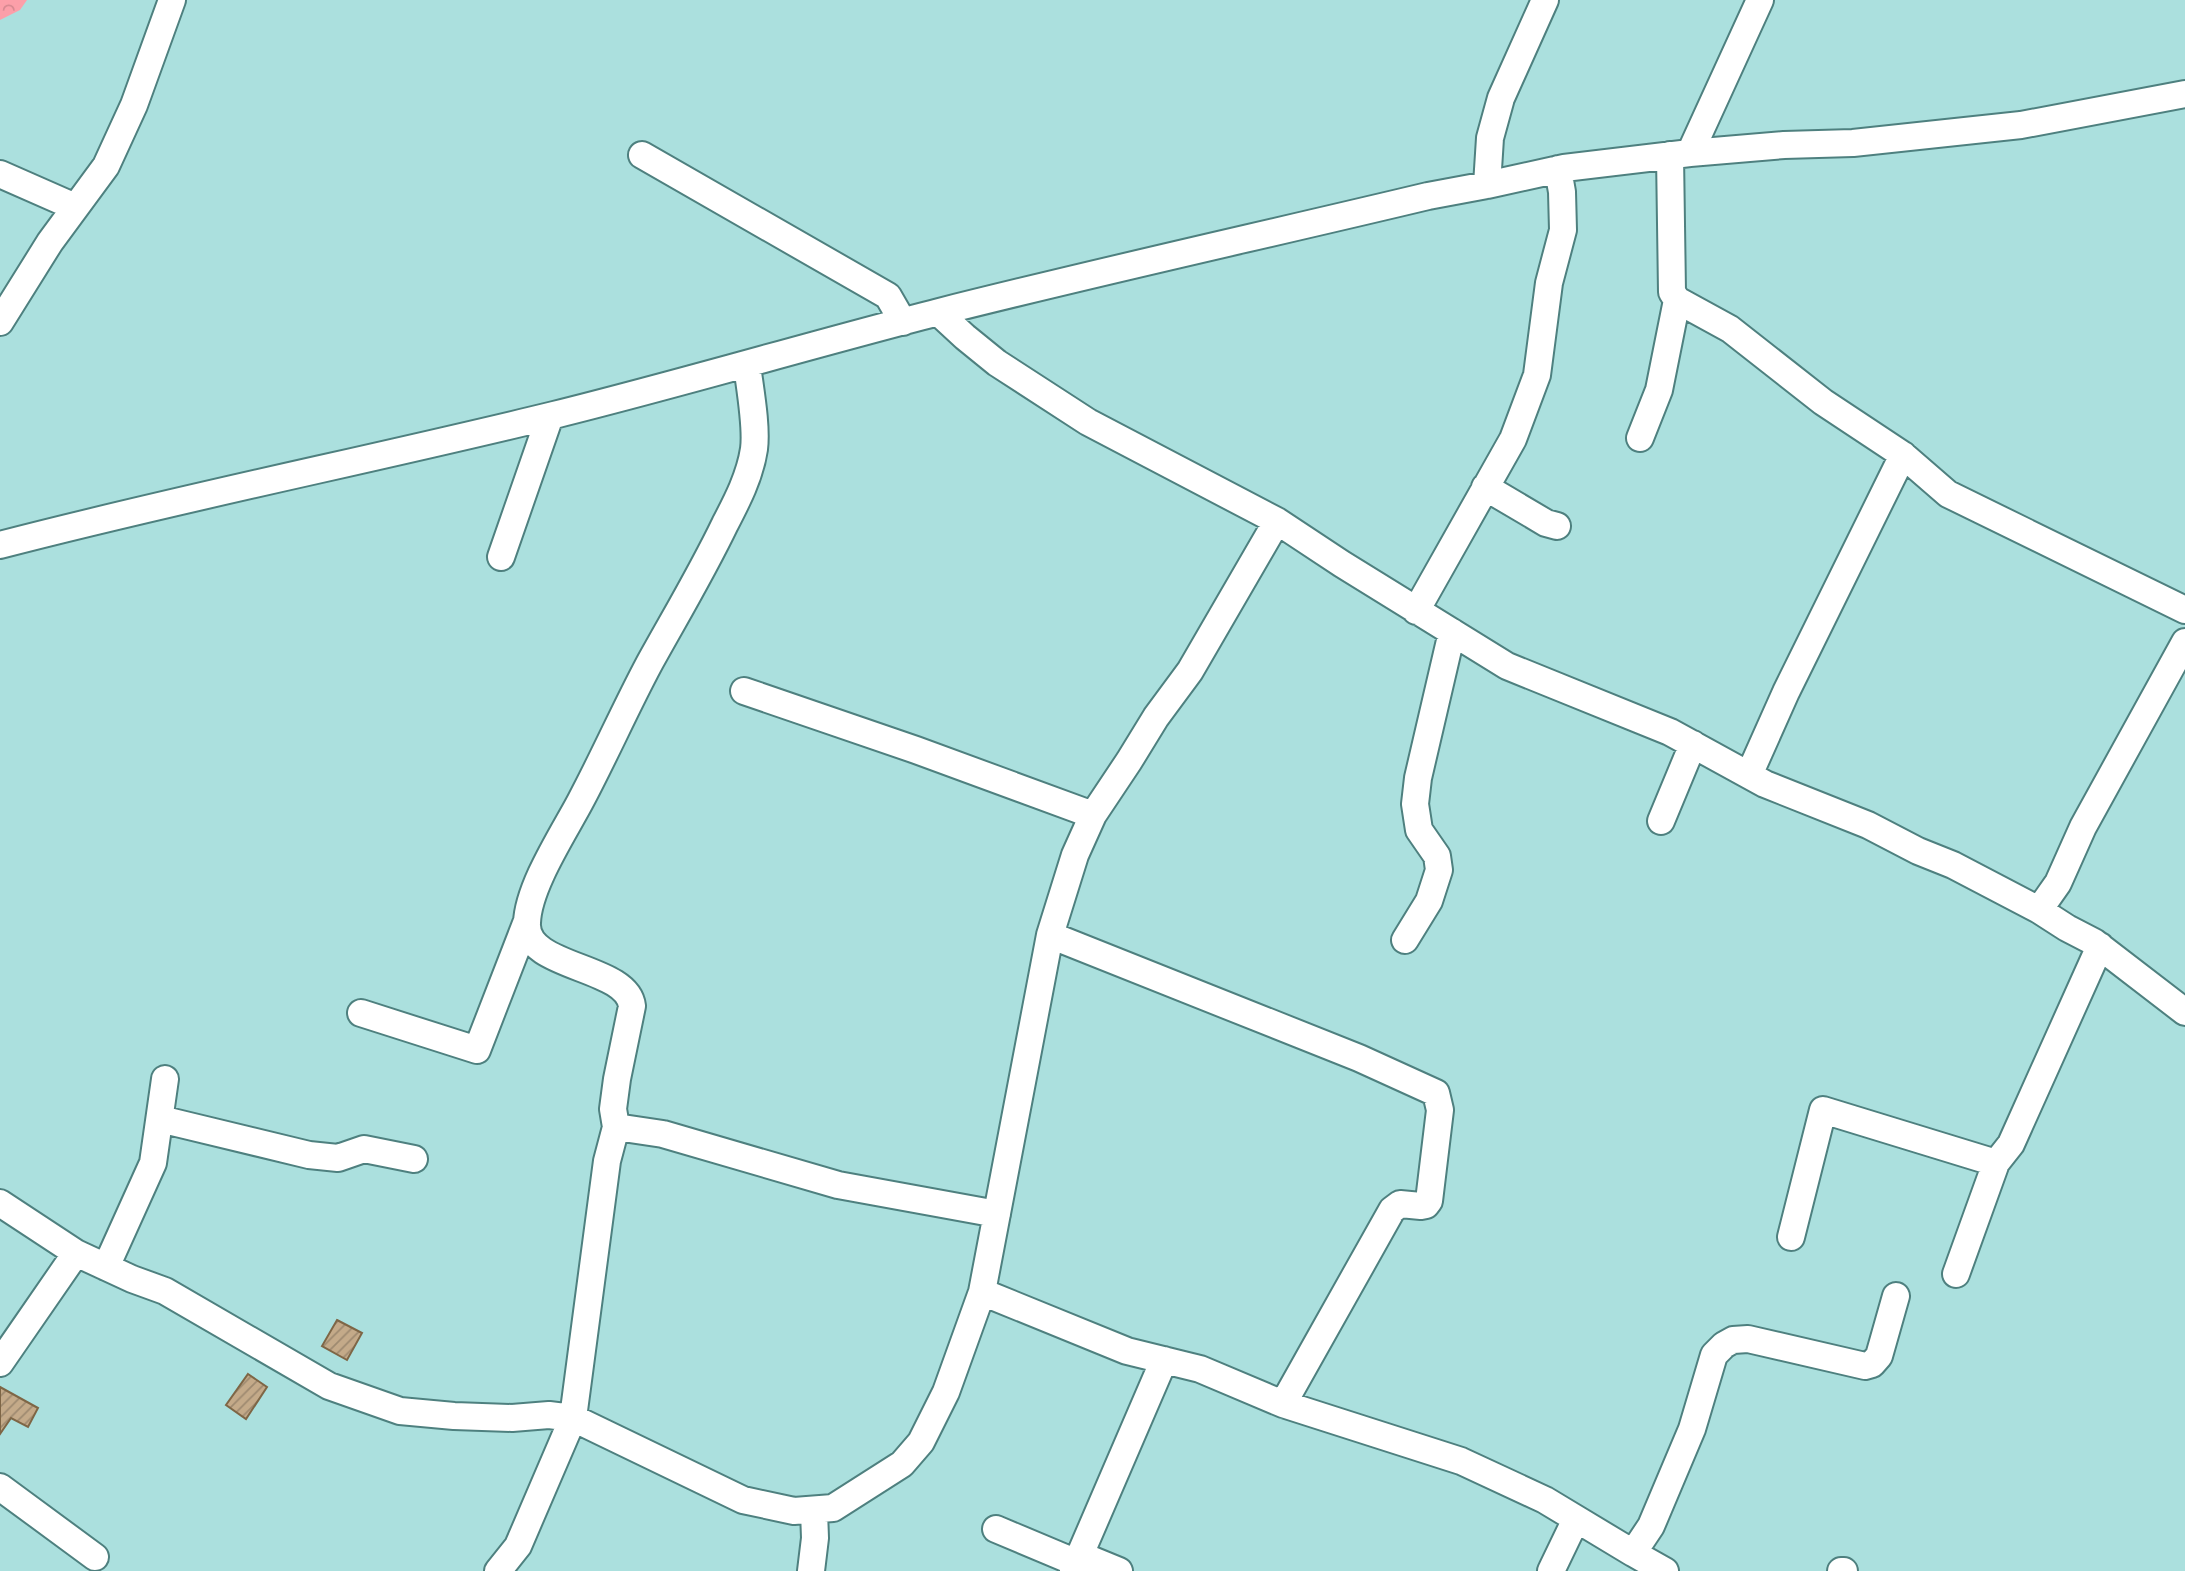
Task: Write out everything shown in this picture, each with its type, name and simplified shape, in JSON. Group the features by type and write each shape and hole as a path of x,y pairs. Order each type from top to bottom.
{"street":[{"path":"0,322 75,207 106,166 134,105 173,0"},
{"path":"1487,185 1490,138 1500,98 1545,0"},
{"path":"1759,0 1680,154 1672,292 1677,300 1730,329 1823,402 1903,455 1948,494 2185,610"},
{"path":"0,545 105,517 550,416 903,322 1292,227 1558,169 1680,154 1784,145 1853,143 2021,124 2185,94"},
{"path":"642,155 888,296 903,322"},
{"path":"1416,611 1513,439 1537,375 1549,283 1563,230 1562,192 1558,169"},
{"path":"0,174 75,207"},
{"path":"1640,438 1659,390 1677,300"},
{"path":"939,313 997,363 1088,422 1277,521 1507,666 1670,732 1749,775 1868,825 1918,851 1953,865 2100,946 2185,1012"},
{"path":"361,1013 477,1050 527,921 535,888 647,668 708,560 738,498 754,448 747,365"},
{"path":"501,557 550,416"},
{"path":"1749,775 1786,692 1903,455"},
{"path":"1485,487 1546,523 1557,526"},
{"path":"0,1203 76,1253 165,1291 328,1386 400,1411 454,1416 512,1418 549,1415 573,1418 743,1500 794,1511 833,1508 902,1464 922,1442 946,1392 982,1292 1050,935 1075,855 1093,815 1156,717 1190,671 1277,521"},
{"path":"1405,940 1429,901 1439,870 1437,856 1419,830 1415,804 1418,778 1452,632"},
{"path":"2039,910 2058,883 2083,827 2185,642"},
{"path":"744,691 1093,815"},
{"path":"1661,821 1693,744"},
{"path":"498,1571 518,1546 573,1418 607,1161 616,1127 613,1109 617,1079 632,1006 626,991 608,980 558,959 531,942 527,921"},
{"path":"1050,935 1347,1053 1436,1093 1440,1110 1429,1200 1426,1205 1400,1204 1392,1210 1283,1404"},
{"path":"1956,1274 1996,1163 2011,1144 2100,946"},
{"path":"106,1267 153,1163 165,1080"},
{"path":"1791,1237 1823,1110 1996,1163"},
{"path":"160,1119 309,1155 338,1158 364,1149 414,1159"},
{"path":"616,1127 663,1134 838,1185 997,1213"},
{"path":"0,1363 76,1253"},
{"path":"982,1292 1127,1351 1200,1369 1283,1404 1461,1461 1545,1500 1665,1571"},
{"path":"1633,1553 1651,1526 1692,1429 1714,1355 1724,1345 1733,1340 1748,1339 1864,1366 1872,1364 1879,1356 1896,1296"},
{"path":"1077,1563 1164,1360"},
{"path":"0,1487 94,1557"},
{"path":"811,1571 815,1538 814,1511"},
{"path":"1551,1571 1576,1519"},
{"path":"996,1529 1077,1563 1119,1571"}],"green space":[{"path":"0,0 27,0 20,10 0,20"}],"building":[{"path":"337,1320 362,1333 347,1360 322,1346"},
{"path":"248,1374 267,1387 246,1419 226,1405"},
{"path":"0,1387 38,1408 28,1427 11,1418 0,1434"}]}
